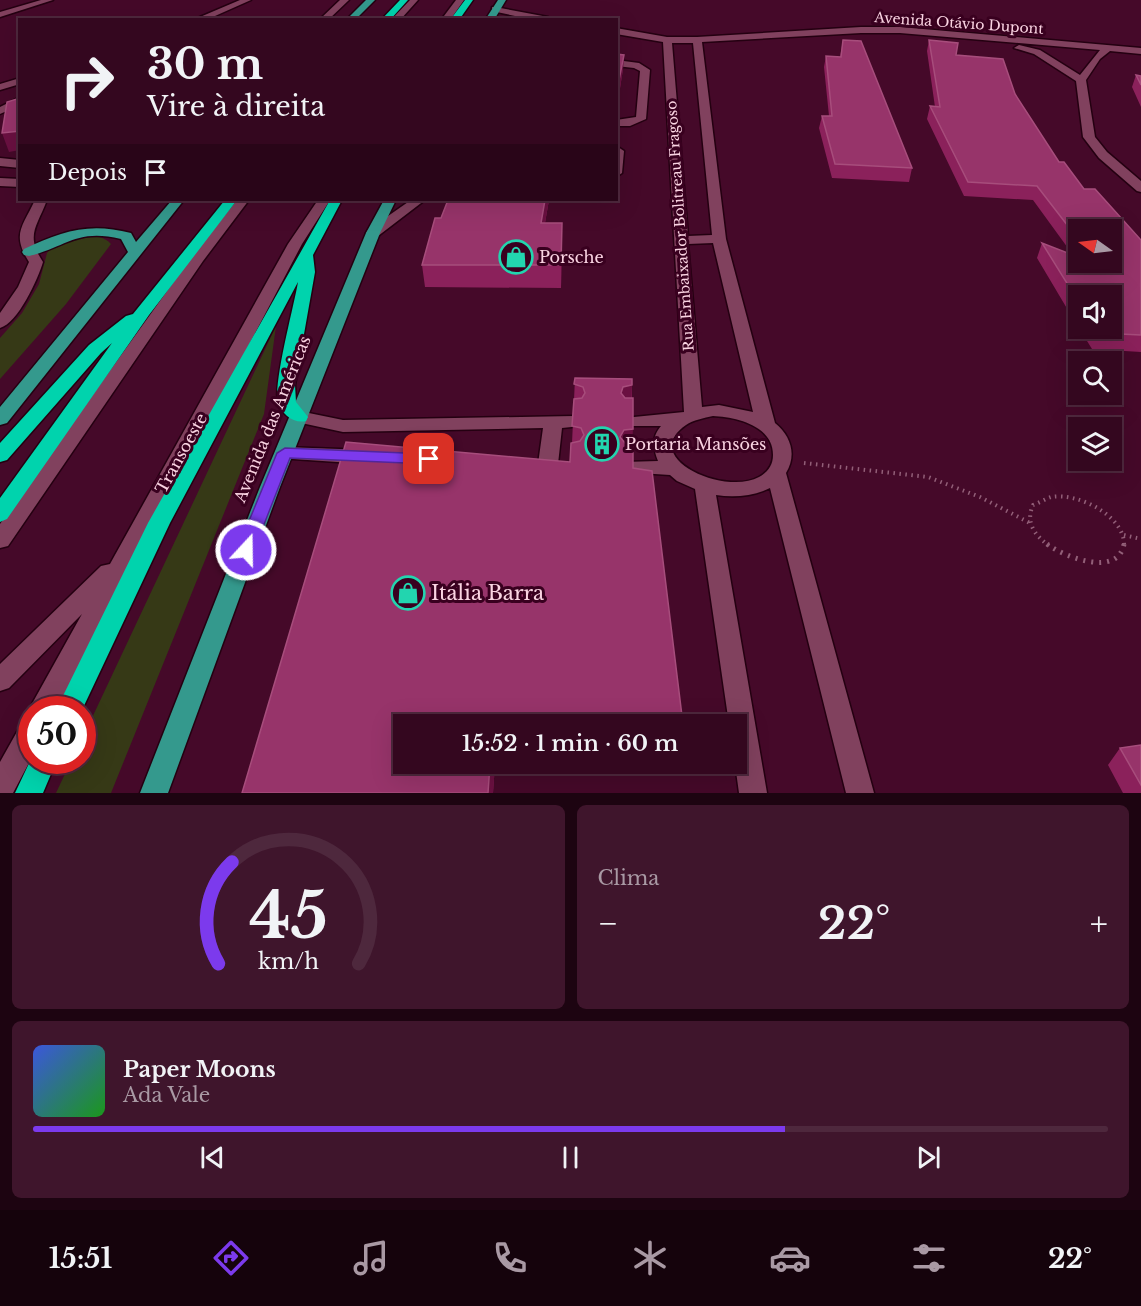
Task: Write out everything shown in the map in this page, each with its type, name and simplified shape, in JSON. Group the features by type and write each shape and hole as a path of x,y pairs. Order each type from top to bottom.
{"highway":[{"path":"387,18 404,0"},
{"path":"456,18 469,0"},
{"path":"0,514 143,312 230,201"},
{"path":"76,696 159,523 335,201"},
{"path":"299,417 287,403 286,385 308,273 306,254"},
{"path":"0,456 95,349 125,323 143,312"},
{"path":"29,793 38,774"}],"main road":[{"path":"352,18 371,0"},
{"path":"490,18 501,0"},
{"path":"0,419 134,250 177,201"},
{"name":"Avenida das Américas","path":"154,793 261,510 374,233 390,201"},
{"path":"28,252 57,238 90,230 126,236 134,250"}],"street":[{"path":"0,15 49,0"},
{"path":"202,18 247,0"},
{"path":"325,18 345,0"},
{"path":"397,18 414,0"},
{"path":"446,18 460,0"},
{"path":"495,9 538,18"},
{"name":"Avenida Otávio Dupont","path":"618,31 667,40 697,40 861,30 967,36 1141,51"},
{"path":"967,36 1037,52 1097,57"},
{"name":"Rua Embaixador Bolitreau Fragoso","path":"667,40 680,240 686,416"},
{"name":"Rua Embaixador Bolitreau Fragoso","path":"697,40 719,239 766,425"},
{"path":"1108,48 1097,57 1081,80 1089,137 1103,155 1141,188"},
{"path":"1037,52 1081,80"},
{"path":"618,63 636,65 645,70 641,120 618,123"},
{"path":"0,87 18,82"},
{"path":"0,99 18,93"},
{"path":"0,111 18,101"},
{"path":"0,162 18,164"},
{"path":"0,182 18,183"},
{"path":"0,323 12,310 31,278 36,262 28,252 24,232 40,201"},
{"path":"0,540 198,258 242,201"},
{"name":"Transoeste","path":"50,696 295,244 323,201"},
{"path":"374,233 418,201"},
{"path":"680,240 719,239"},
{"path":"632,422 686,416 712,410 731,411 749,416 766,425 777,436 783,449 780,468 860,793"},
{"path":"686,416 669,427 663,436 662,447 664,458 686,479 705,487 726,490 746,489 764,483 780,468"},
{"path":"299,417 343,426 574,422"},
{"path":"548,464 553,422"},
{"path":"285,453 381,457"},
{"path":"524,463 572,465"},
{"path":"631,466 672,468"},
{"path":"705,487 753,793"},
{"path":"0,680 123,559"},
{"path":"0,789 18,756"}],"path":[{"path":"780,468 849,467 928,477 980,497 1030,523"},
{"path":"1052,497 1067,498 1096,507 1109,515 1124,535 1125,546 1121,555 1111,561 1096,562 1062,554 1035,534 1030,523 1029,513 1033,505 1052,497"},
{"path":"1124,535 1141,539"}],"green space":[{"path":"81,236 94,236 111,244 66,304 0,379 0,338 22,313 39,284 47,253 53,246"},
{"path":"276,326 264,414 111,793 56,793 65,774 96,774 96,709"}],"building":[{"path":"843,40 861,41 912,168 835,164 822,116 832,116 826,56 841,57"},
{"path":"929,40 958,43 956,55 1003,59 1015,94 1059,162 1064,162 1084,189 1095,189 1141,240 1141,335 1122,334 1122,285 1068,285 1042,243 1068,253 1068,273 1122,273 1122,219 1068,219 1068,226 1037,186 968,182 930,106 940,107"},
{"path":"618,54 624,55 618,85"},
{"path":"18,99 18,131 2,133 7,102"},
{"path":"448,201 545,201 541,223 562,223 561,265 422,265 435,218 441,218"},
{"path":"575,378 632,379 632,385 623,387 621,393 625,398 633,398 633,429 624,430 620,437 625,443 633,444 633,468 652,471 682,714 393,714 393,774 489,774 488,793 242,793 346,442 570,462 571,443 580,441 584,435 581,428 572,426 574,399 582,398 585,393 583,387 574,384"},
{"path":"1141,745 1141,785 1120,748"}],"place":[{"name":"Porsche","path":"516,257"},
{"name":"Portaria Mansões","path":"602,444"},
{"name":"Itália Barra","path":"408,593"}],"route":[{"path":"246,550 285,453 429,459"}]}
